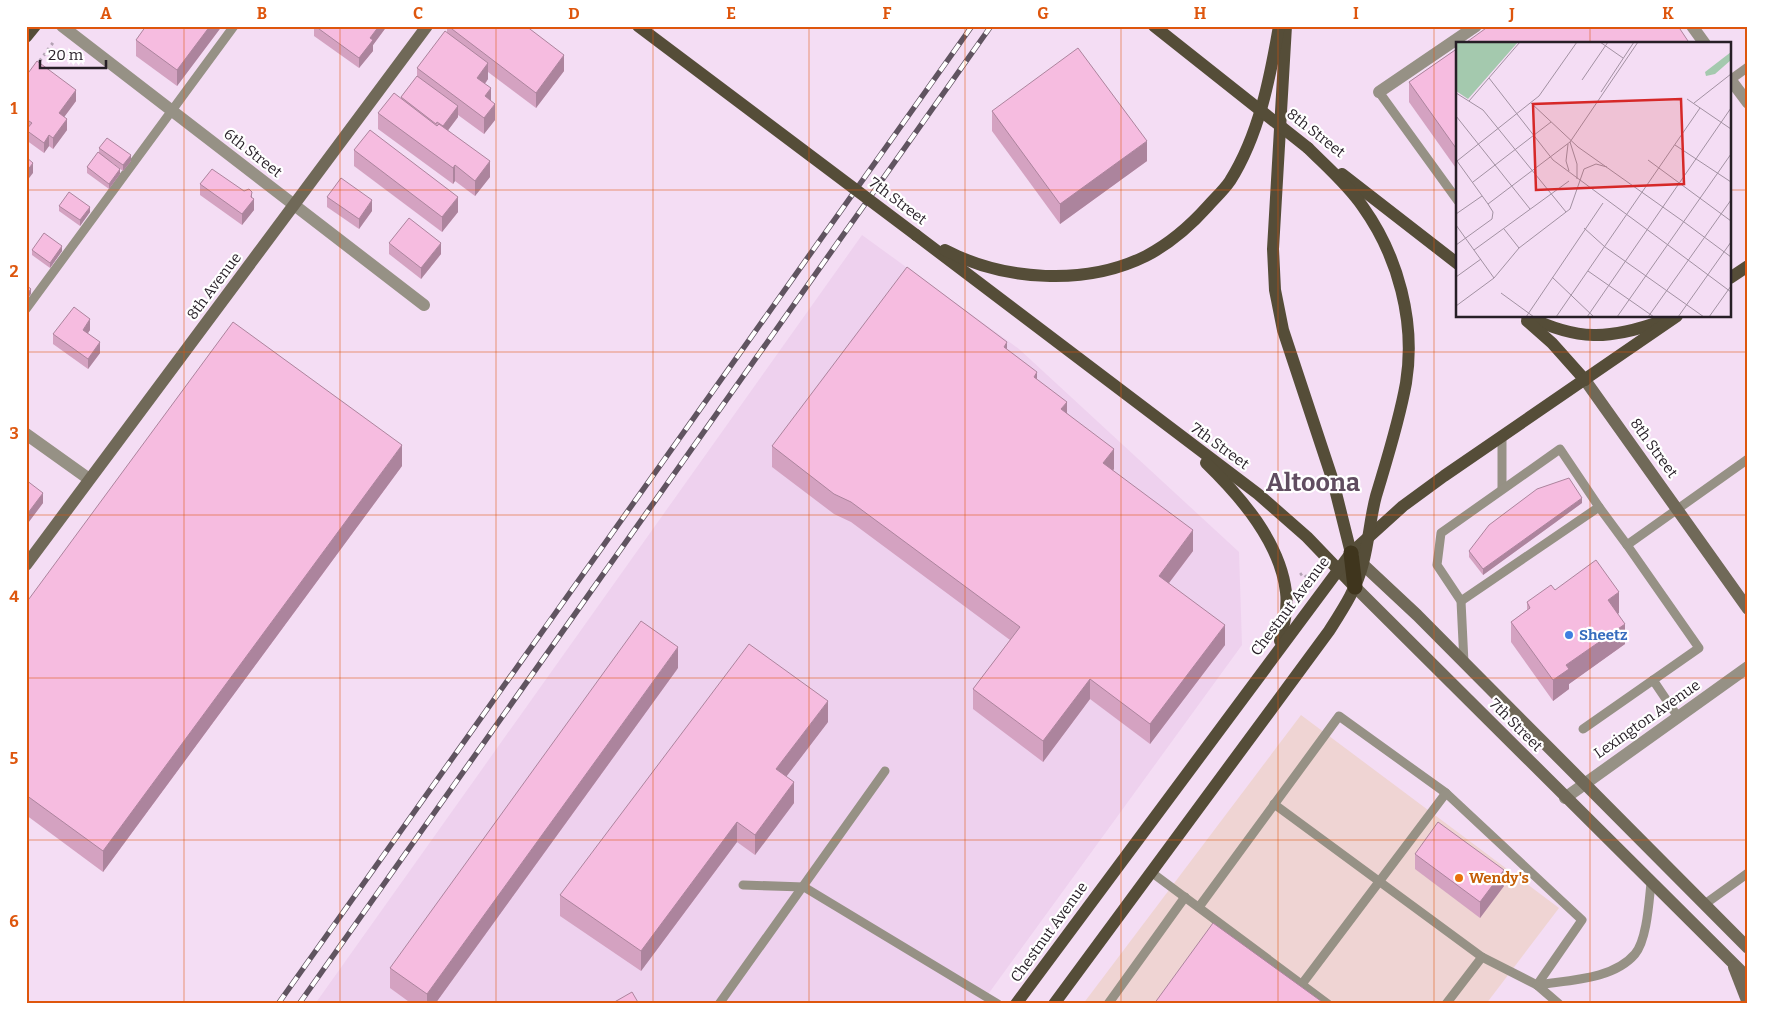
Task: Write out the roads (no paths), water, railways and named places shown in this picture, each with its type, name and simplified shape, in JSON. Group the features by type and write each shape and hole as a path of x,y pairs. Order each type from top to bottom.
{"highway":[{"path":"1351,553 1355,587"}],"main road":[{"path":"26,38 35,26"},
{"name":"8th Avenue","path":"26,565 427,26"},
{"name":"7th Street","path":"638,26 1258,494 1307,537 1565,798 1748,978"},
{"name":"8th Street","path":"1154,26 1456,262"},
{"path":"916,235 954,255 991,269 1045,276 1100,272 1146,256 1191,225 1230,181 1254,131 1272,66 1279,26"},
{"path":"1286,26 1273,249 1275,290 1283,330 1333,481 1351,553"},
{"path":"1054,1004 1329,631 1355,587 1363,564 1375,499 1396,430 1406,381 1408,334 1403,290 1385,245 1363,207 1340,179 1308,148"},
{"path":"1732,277 1748,266"},
{"name":"8th Street","path":"1523,318 1552,343 1585,380 1678,508 1748,609"},
{"path":"1532,318 1568,333 1592,337 1615,336 1670,318"},
{"name":"Chestnut Avenue","path":"1016,1004 1279,647 1351,553 1369,535 1404,506 1673,318"},
{"path":"1166,426 1216,473 1248,509 1270,542 1280,565 1286,593 1286,618 1279,647"},
{"name":"7th Street","path":"1351,553 1464,663 1748,948"},
{"path":"1733,962 1748,1003"}],"street":[{"name":"6th Street","path":"62,26 424,305"},
{"path":"1379,92 1476,26"},
{"path":"1692,26 1704,42"},
{"path":"1732,81 1748,103"},
{"path":"26,434 89,479"},
{"name":"Lexington Avenue","path":"1565,798 1748,667"}],"lane":[{"path":"26,309 234,26"},
{"path":"1732,79 1748,67"},
{"path":"1379,92 1456,198"},
{"path":"1502,436 1502,488"},
{"path":"1464,663 1461,601 1437,565 1441,533 1502,488 1560,449 1699,648 1583,729"},
{"path":"1627,544 1748,459"},
{"path":"1461,601 1599,507"},
{"path":"1653,680 1678,717"},
{"path":"1199,907 1339,716 1446,792 1582,920 1537,985"},
{"path":"719,1004 885,771"},
{"path":"1302,984 1446,792"},
{"path":"1274,804 1482,957 1537,985 1559,1004"},
{"path":"1151,872 1199,907 1217,926 1328,1004"},
{"path":"1705,904 1748,873"},
{"path":"1537,985 1612,972 1635,954 1647,921 1651,883"},
{"path":"743,885 804,887 998,1004"},
{"path":"1108,1004 1185,897"},
{"path":"1446,1004 1482,957"}],"railway":[{"path":"278,1004 972,26"},
{"path":"299,1004 991,26"}],"place":[{"name":"Sheetz","path":"1569,635"},
{"name":"Wendy's","path":"1459,878"}],"district":[{"name":"Altoona","path":"1313,483"}]}
